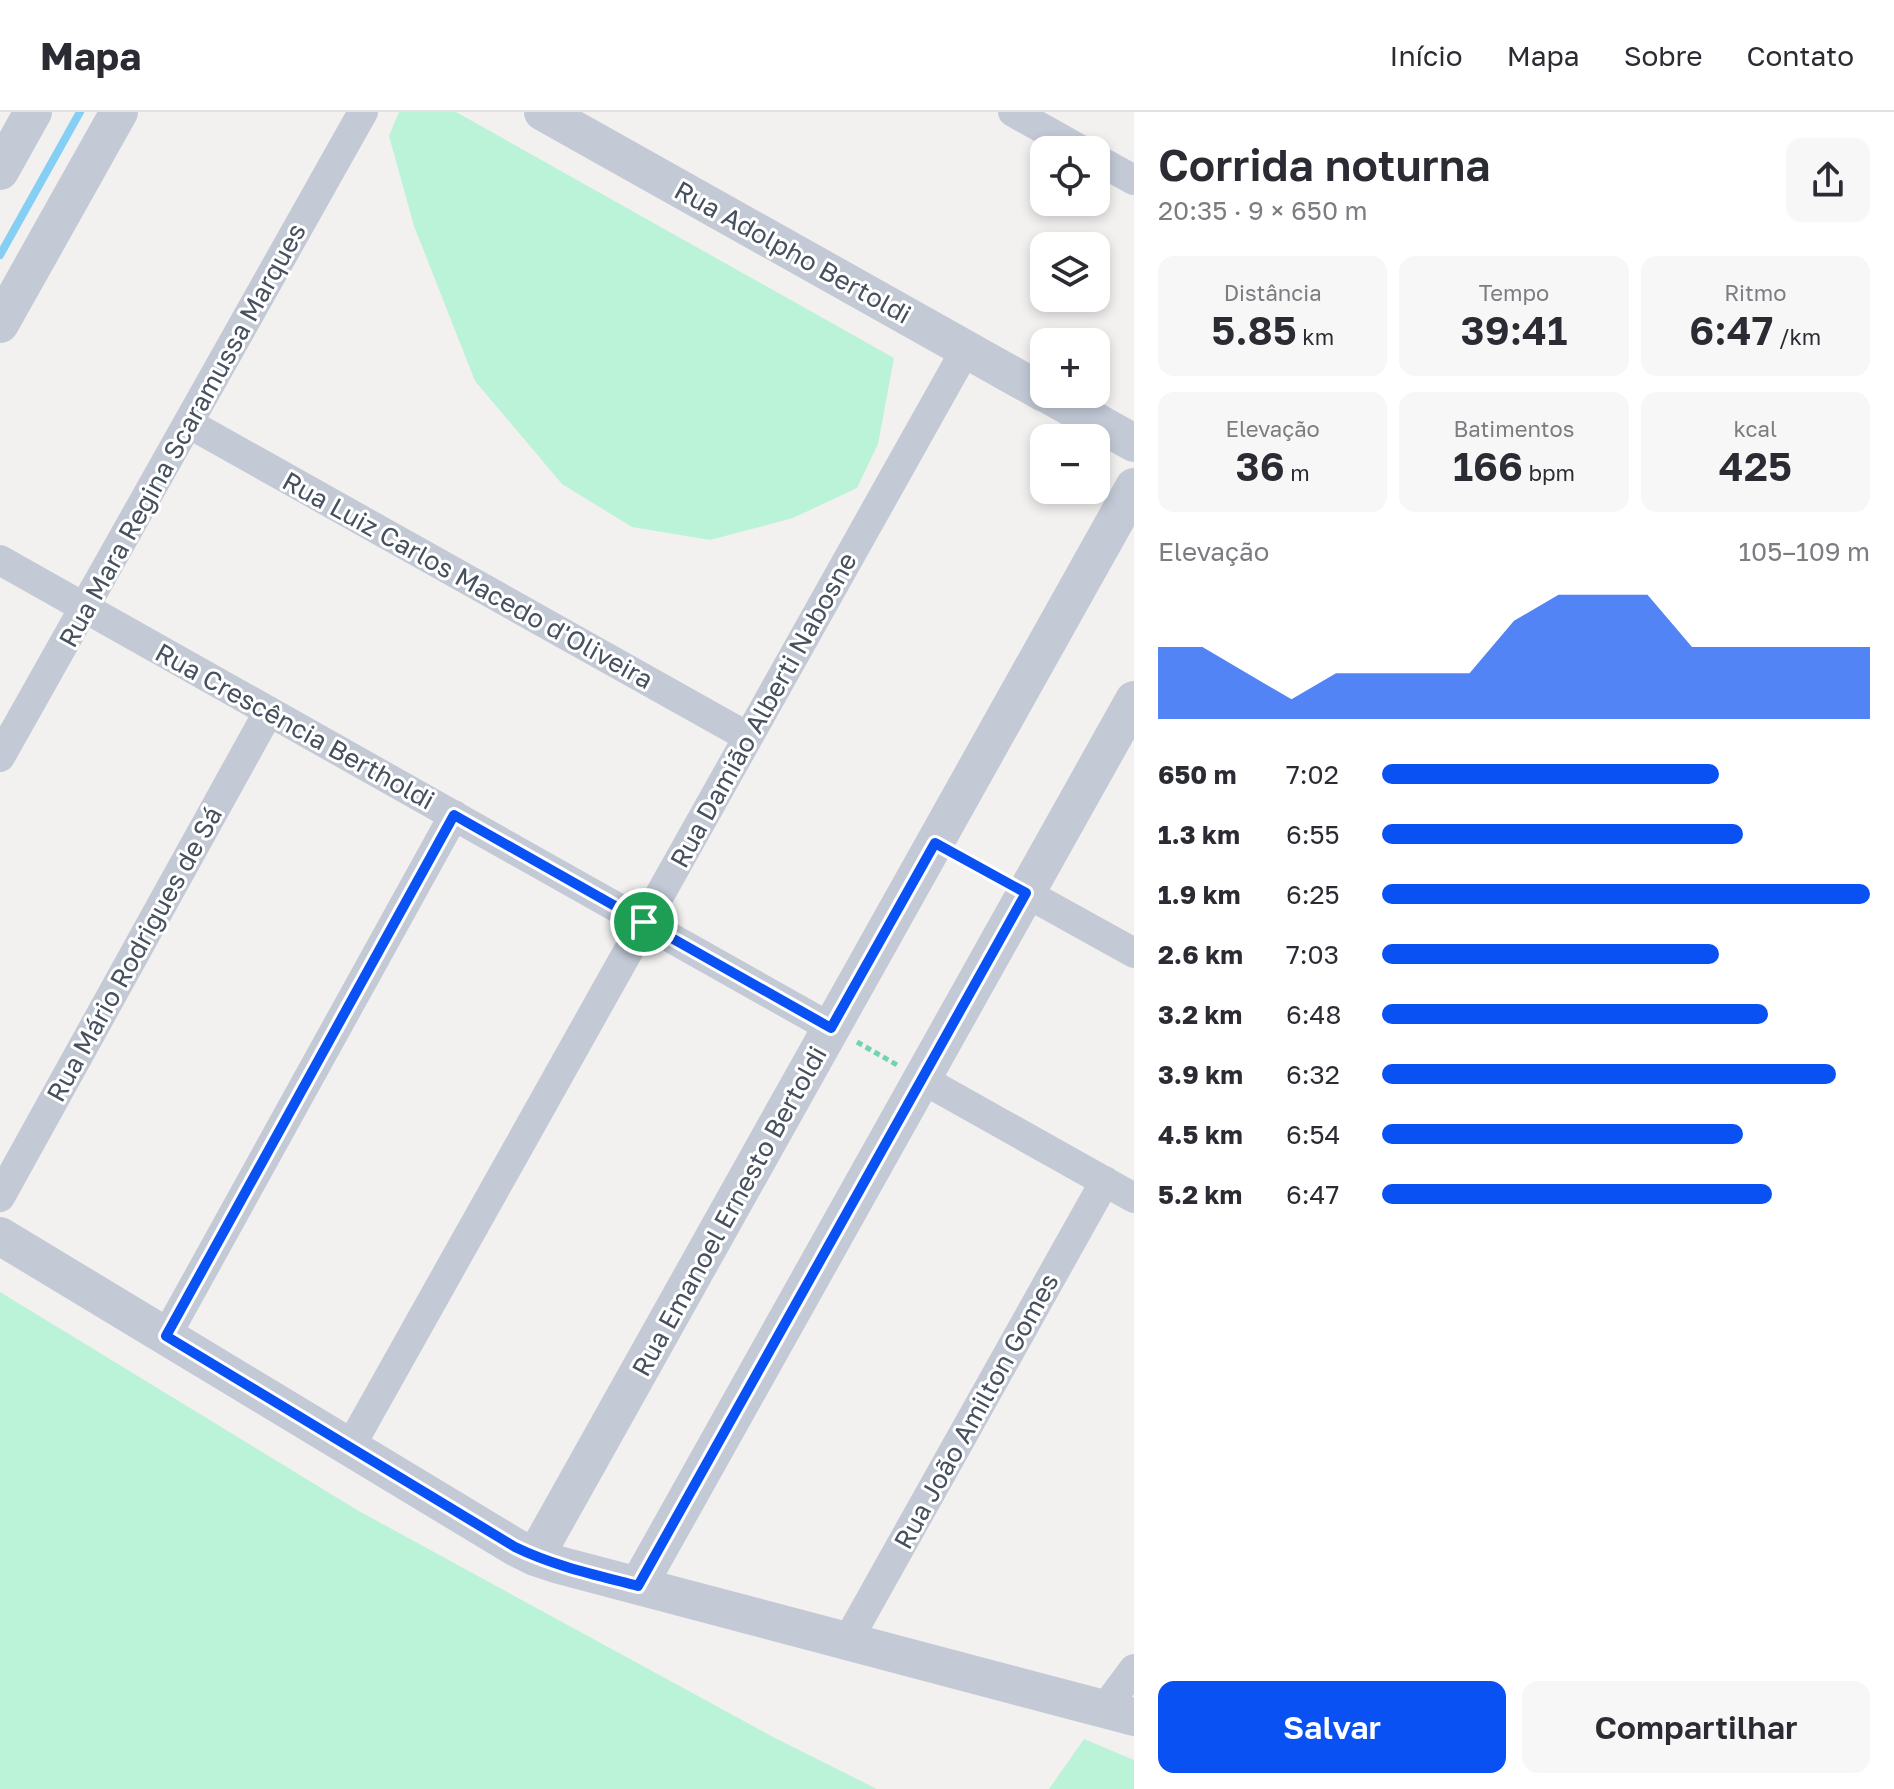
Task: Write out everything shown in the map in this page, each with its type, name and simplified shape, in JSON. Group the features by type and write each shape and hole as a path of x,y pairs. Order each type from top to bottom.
{"street":[{"path":"0,171 33,112"},
{"path":"0,324 119,112"},
{"name":"Rua Mara Regina Scaramussa Marques","path":"0,757 363,112"},
{"name":"Rua Adolpho Bertoldi","path":"543,112 1030,385"},
{"path":"1013,112 1056,136"},
{"path":"1110,167 1134,180"},
{"name":"Rua Damião Alberti Nabosne","path":"350,1447 966,349"},
{"name":"Rua Adolpho Bertoldi","path":"1072,408 1134,443"},
{"name":"Rua Luiz Carlos Macedo d'Oliveira","path":"188,423 748,737"},
{"name":"Rua Emanoel Ernesto Bertoldi","path":"535,1557 1134,487"},
{"name":"Rua Crescência Bertholdi","path":"0,560 831,1028"},
{"path":"638,1586 1133,704"},
{"name":"Rua Mário Rodrigues de Sá","path":"0,1197 269,711"},
{"path":"166,1336 454,815"},
{"path":"1026,893 1134,953"},
{"path":"922,1079 1134,1198"},
{"name":"Rua João Amilton Gomes","path":"848,1640 1105,1181"},
{"path":"0,1236 535,1557 1119,1712 1134,1669"}],"path":[{"path":"935,843 1026,893"},
{"path":"831,1028 922,1079"}],"green space":[{"path":"399,112 456,112 894,358 878,444 857,488 793,518 710,540 632,527 562,484 475,381 414,226 389,136"},
{"path":"0,1292 357,1510 773,1737 877,1789 0,1789"},
{"path":"1084,1739 1134,1760 1134,1789 1049,1789"}],"waterway":[{"path":"0,255 80,112"}],"route":[{"path":"454,815 644,922 831,1028 935,843 1026,893 638,1586 559,1565 515,1547 166,1336 454,815"}]}
